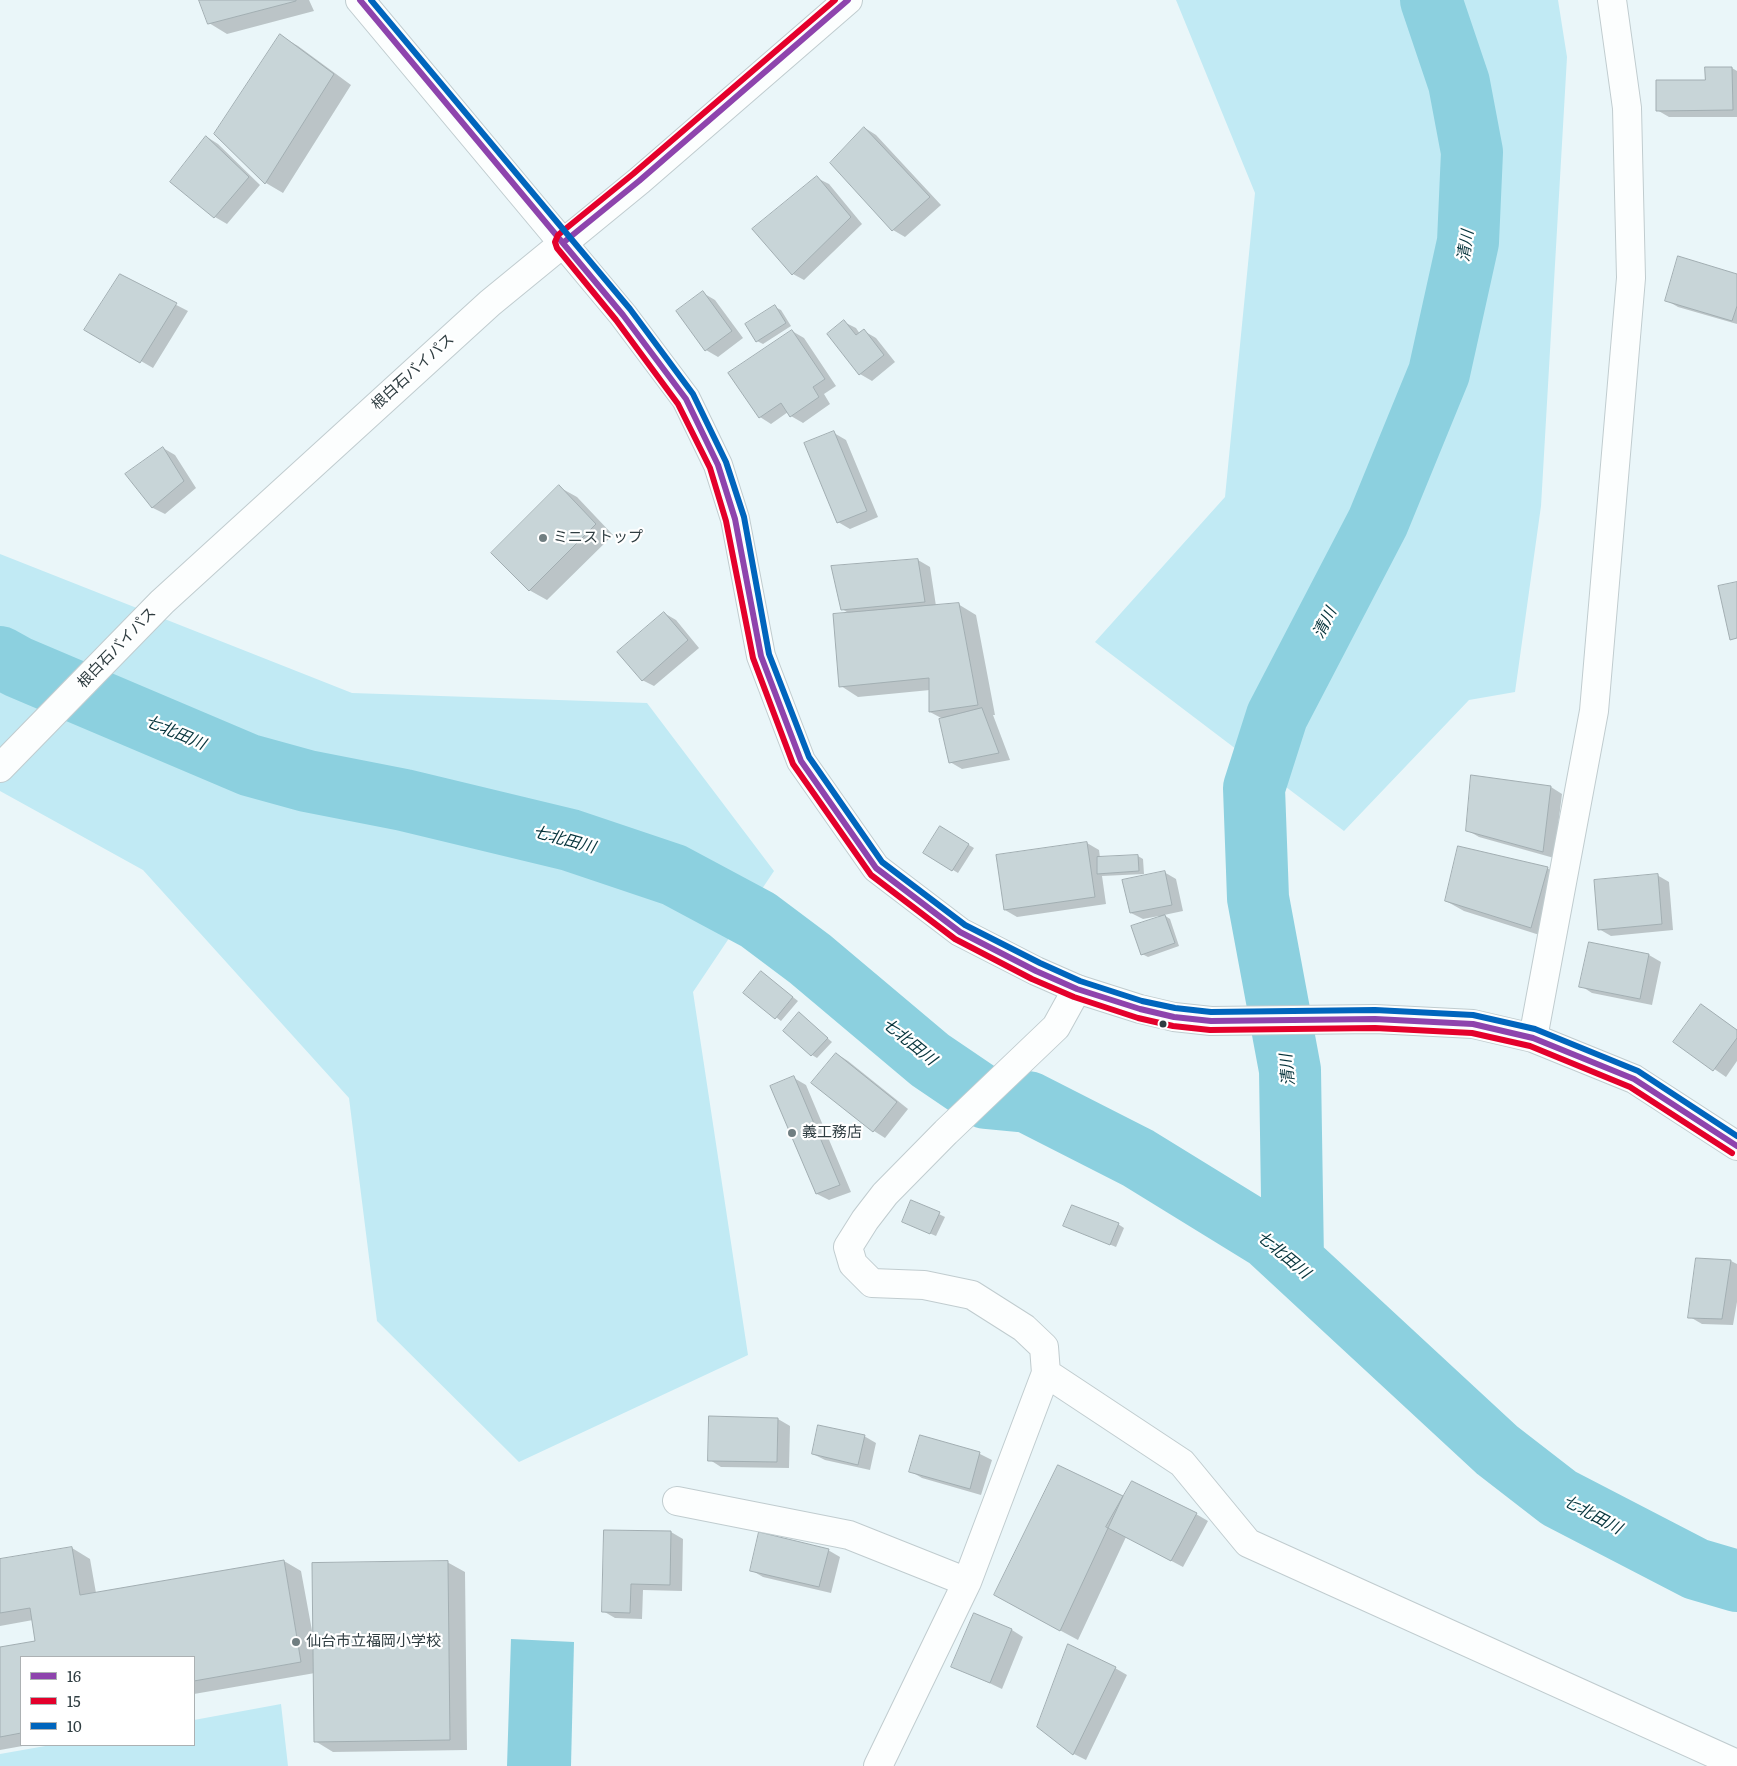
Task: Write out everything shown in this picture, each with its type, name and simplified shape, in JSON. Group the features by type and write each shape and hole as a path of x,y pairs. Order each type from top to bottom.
{"main road":[{"path":"360,0 624,315 686,399 718,465 735,519 761,656 801,761 876,868 960,932 1036,971 1078,989 1140,1009 1174,1017 1211,1021 1374,1019 1472,1024 1533,1038 1634,1079 1737,1146"},
{"name":"根白石バイパス","path":"0,768 162,602 490,303 639,181 848,0"},
{"path":"1533,1038 1594,711 1631,278 1627,108 1612,0"},
{"path":"878,1766 967,1582 1046,1373 1044,1347 1024,1328 972,1295 924,1286 872,1283 853,1264 848,1247 865,1220 885,1194 946,1132 1056,1027 1078,989"},
{"path":"1046,1373 1182,1463 1248,1543 1737,1764"},
{"path":"678,1501 849,1535 967,1582"}],"shaded area":[{"path":"1176,0 1558,0 1567,57 1541,506 1515,692 1469,700 1344,831 1095,642 1225,497 1255,193"},
{"path":"0,554 352,693 647,703 774,871 693,992 748,1355 519,1462 377,1321 349,1098 143,870 0,791"},
{"path":"511,1639 574,1642 571,1766 507,1766"},
{"path":"281,1704 288,1766 0,1766 0,1754 45,1746 195,1746 195,1720"}],"building":[{"path":"199,0 296,0 296,1 208,24"},
{"path":"280,34 334,74 265,184 214,134"},
{"path":"1705,67 1732,67 1733,110 1656,111 1656,80 1705,80"},
{"path":"864,127 930,197 892,231 830,163"},
{"path":"206,136 249,177 214,218 170,182"},
{"path":"817,176 851,217 792,275 752,229"},
{"path":"1678,256 1737,274 1737,306 1732,321 1665,301"},
{"path":"120,274 177,303 140,363 84,330"},
{"path":"703,291 732,331 705,351 676,311"},
{"path":"775,305 786,323 756,342 745,324"},
{"path":"844,320 856,335 864,329 884,355 859,375 827,334"},
{"path":"792,330 825,379 813,387 819,397 790,417 781,403 759,418 728,373"},
{"path":"834,431 867,511 837,523 804,443"},
{"path":"163,447 184,481 152,508 125,474"},
{"name":"ミニストップ","path":"559,485 596,524 529,591 491,553"},
{"path":"918,559 925,602 841,610 831,566"},
{"path":"1737,582 1737,638 1730,640 1718,586"},
{"path":"959,603 978,705 929,712 929,678 839,687 833,614"},
{"path":"664,612 688,640 642,681 617,652"},
{"path":"982,708 999,753 949,763 939,719"},
{"path":"1471,775 1551,786 1543,852 1466,831"},
{"path":"940,826 969,844 952,871 923,853"},
{"path":"1087,842 1095,897 1004,910 996,855"},
{"path":"1458,846 1548,867 1531,928 1445,901"},
{"path":"1138,855 1139,871 1097,874 1097,857"},
{"path":"1165,871 1172,905 1130,913 1122,880"},
{"path":"1658,874 1662,924 1598,930 1594,880"},
{"path":"1165,915 1175,943 1141,955 1131,926"},
{"path":"1589,942 1649,954 1640,999 1579,987"},
{"path":"761,971 793,997 775,1019 743,993"},
{"path":"1701,1004 1737,1030 1737,1038 1713,1071 1673,1042"},
{"path":"799,1012 828,1038 811,1056 783,1031"},
{"path":"836,1053 897,1102 873,1132 811,1083"},
{"path":"794,1076 840,1185 816,1194 770,1086"},
{"path":"911,1200 940,1212 930,1234 902,1222"},
{"path":"1072,1205 1119,1223 1110,1245 1063,1226"},
{"path":"1696,1258 1731,1260 1722,1319 1688,1318"},
{"path":"709,1416 778,1418 777,1462 708,1461"},
{"path":"818,1425 865,1435 858,1465 812,1454"},
{"path":"920,1435 980,1452 970,1489 909,1472"},
{"path":"1058,1465 1123,1496 1060,1631 994,1595"},
{"path":"1132,1481 1197,1513 1171,1561 1106,1527"},
{"path":"604,1530 671,1531 670,1585 631,1584 630,1613 602,1612"},
{"path":"759,1532 829,1549 819,1587 750,1571"},
{"path":"72,1547 80,1595 284,1560 301,1662 195,1681 195,1656 20,1656 20,1733 0,1737 0,1647 35,1641 30,1608 0,1613 0,1559"},
{"path":"448,1561 450,1740 314,1742 312,1563"},
{"path":"974,1613 1012,1629 990,1683 951,1667"},
{"path":"1068,1644 1116,1667 1073,1755 1037,1727"}],"waterway":[{"name":"清川","path":"1293,1261 1290,1070 1258,898 1254,788 1277,716 1378,522 1439,373 1468,242 1472,152 1459,83 1431,0"},
{"name":"七北田川","path":"0,657 18,667 249,765 307,781 404,800 570,840 674,875 758,920 810,959 930,1060 986,1098 1028,1102 1138,1158 1268,1238 1497,1450 1559,1498 1696,1569 1737,1581"}],"transit line":[{"name":"16","path":"360,0 623,315 686,399 718,465 735,519 761,656 801,761 876,868 960,932 1036,971 1077,989 1140,1009 1174,1017 1211,1021 1375,1019 1473,1024 1533,1038 1634,1079 1737,1146"},
{"name":"10","path":"371,0 630,309 693,394 726,462 744,517 769,654 809,757 882,862 965,925 1080,981 1142,1001 1175,1008 1211,1012 1375,1010 1473,1015 1535,1029 1638,1071 1737,1136"},
{"name":"15","path":"835,0 633,174 558,235 555,242 557,248 616,320 678,404 710,468 726,521 753,658 793,764 871,875 955,939 1032,979 1074,997 1138,1018 1173,1026 1210,1030 1375,1028 1472,1033 1530,1046 1630,1087 1732,1153"},
{"name":"16","path":"564,242 639,181 848,0"}],"place":[{"name":"ミニストップ","path":"543,538"},
{"name":"義工務店","path":"792,1133"},
{"name":"仙台市立福岡小学校","path":"296,1642"}]}
